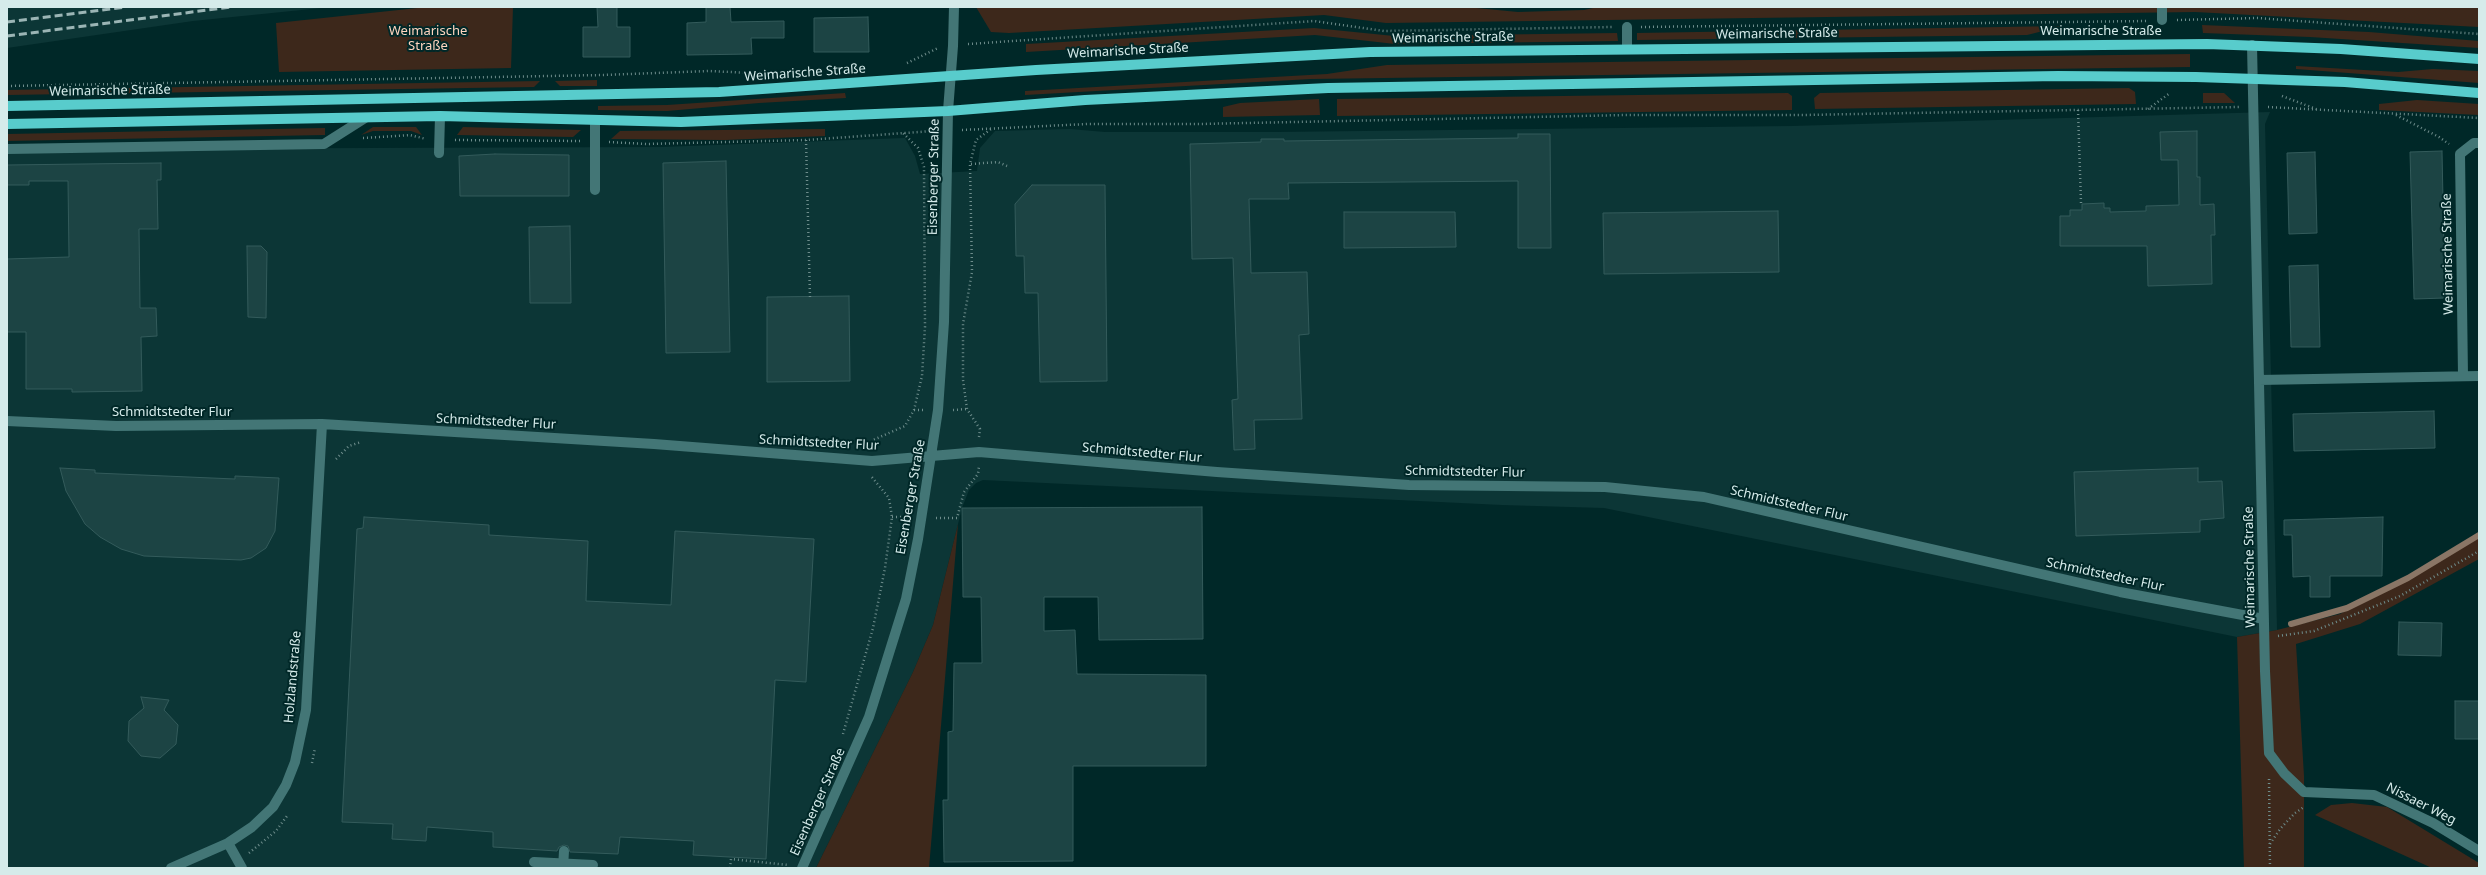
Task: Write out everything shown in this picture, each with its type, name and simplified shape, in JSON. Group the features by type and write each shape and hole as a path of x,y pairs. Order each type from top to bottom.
{"main road":[{"name":"Weimarische Straße","path":"7,106 719,92 1316,53 1627,48 2097,44 2252,45 2479,59"},
{"path":"7,124 440,116 681,122 948,111 1085,100 1336,88 2058,76 2345,82 2479,93"}],"street":[{"name":"Eisenberger Straße","path":"802,868 859,742 885,670 906,599 932,455 938,410 944,322 948,111 953,46 954,7"},
{"path":"2162,7 2162,20"},
{"path":"1627,27 1627,48"},
{"name":"Weimarische Straße","path":"2252,45 2264,638 2269,753"},
{"path":"439,153 440,116"},
{"path":"7,149 324,144 365,118"},
{"path":"594,190 595,120"},
{"path":"2460,154 2474,143 2479,143"},
{"name":"Weimarische Straße","path":"2460,154 2463,376"},
{"path":"2258,380 2479,376"},
{"name":"Schmidtstedter Flur","path":"7,421 116,426 322,424 654,444 872,461 979,452 1217,472 1409,485 1605,486 1704,497 2120,592 2264,619"},
{"name":"Holzlandstraße","path":"171,868 228,843 252,827 273,807 286,785 295,762 306,710 322,424"},
{"name":"Nissaer Weg","path":"2269,753 2284,773 2304,792 2374,795 2433,824 2479,851"},
{"path":"228,843 240,865"},
{"path":"563,866 564,851"},
{"path":"534,862 563,866 594,865"}],"path":[{"path":"906,63 924,56 933,49 953,46 1015,40 1314,21 1384,30 2257,18 2479,34"},
{"path":"7,86 603,75 709,71 759,73"},
{"path":"334,138 410,135 428,140 646,144 806,140 902,132 1087,124 1200,124 1611,115 1803,116 2253,106 2479,118"},
{"path":"2078,110 2081,203"},
{"path":"2394,114 2439,137 2460,154"},
{"path":"957,518 964,492 978,474 980,429 967,409 963,380 963,324 972,272 970,164 976,140 991,128"},
{"path":"871,478 873,440 904,426 908,421 914,410 922,376 925,327 924,167 918,148 902,132"},
{"path":"806,140 810,297"},
{"path":"970,164 998,162 1007,166"},
{"path":"332,464 340,453 348,446 364,441"},
{"path":"843,735 873,628 885,568 892,517 889,498 881,486 871,478 863,477"},
{"path":"2264,638 2314,630 2400,596 2479,550"},
{"path":"309,770 314,756 316,741"},
{"path":"2269,753 2270,868"},
{"path":"2270,844 2295,813 2330,793"},
{"path":"240,865 276,830 288,815"},
{"path":"730,868 731,859 789,866"}],"shaded area":[{"path":"7,7 331,7 193,21 7,48"},
{"path":"2270,112 2265,124 2277,630 2237,637 1604,508 1502,505 983,480 976,483 969,490 962,508 933,625 913,672 816,868 7,868 7,152 76,149 662,147 905,138 915,156 920,174 977,171 980,148 995,131 1070,129 1105,132 1276,132 1792,126"}],"green space":[{"name":"Weimarische Straße","path":"427,7 513,7 511,68 279,72 276,23"},
{"path":"976,7 1466,7 1518,12 1584,10 1598,7 2479,7 2479,27 2195,12 1386,23 1324,15 1009,33 991,32"},
{"path":"2202,25 2369,32 2479,41 2479,48 2310,37 2203,33"},
{"path":"2063,26 2027,35 1637,40 1637,33"},
{"path":"1314,28 1394,36 1617,33 1618,41 1395,44 1315,35 1026,52 1026,44"},
{"path":"2190,54 2190,67 1311,79 1025,95 1025,91 1327,74 1387,65"},
{"path":"2296,66 2398,72 2433,69 2479,71 2479,83 2296,69"},
{"path":"597,80 597,86 560,86 555,81"},
{"path":"540,81 534,87 7,95 7,90"},
{"path":"2129,88 2135,92 2136,104 1815,109 1814,98 1820,93"},
{"path":"845,93 846,98 759,103 667,111 598,110 598,106 667,105"},
{"path":"1788,93 1792,96 1792,110 1337,116 1337,99"},
{"path":"2203,93 2224,93 2235,103 2203,103"},
{"path":"1319,99 1320,115 1223,117 1223,107 1240,103"},
{"path":"2417,100 2479,104 2479,115 2379,110 2379,104"},
{"path":"373,127 416,127 422,135 411,131 373,131 361,135"},
{"path":"463,127 581,130 573,137 457,135"},
{"path":"325,128 325,135 7,141 7,134"},
{"path":"825,129 825,136 725,140 611,139 620,131"},
{"path":"958,524 929,868 816,868 913,672 933,625"},
{"path":"2479,537 2479,559 2360,624 2296,644 2304,776 2304,868 2244,868 2237,637 2277,630 2340,614"},
{"path":"2352,803 2387,807 2479,863 2479,868 2432,868 2315,815 2331,805"}],"building":[{"path":"597,7 617,7 617,27 630,27 630,57 583,57 583,27 598,27"},
{"path":"706,7 730,7 731,22 784,21 784,38 751,38 752,54 687,55 687,23 706,22"},
{"path":"868,17 869,52 814,52 814,18"},
{"path":"2197,131 2197,177 2200,177 2200,205 2214,204 2215,235 2211,235 2212,284 2148,286 2147,246 2060,246 2060,216 2070,216 2070,210 2082,210 2082,204 2104,203 2104,208 2110,208 2110,212 2146,211 2146,206 2179,205 2178,160 2161,160 2160,132"},
{"path":"1518,134 1550,134 1551,248 1518,248 1518,181 1288,183 1289,199 1249,199 1251,273 1307,272 1309,334 1299,335 1302,419 1254,420 1255,449 1234,450 1232,400 1238,399 1233,258 1192,259 1190,144 1261,142 1261,139 1284,139 1284,141 1518,138"},
{"path":"2442,151 2445,298 2414,299 2410,152"},
{"path":"2315,152 2317,233 2289,234 2287,153"},
{"path":"495,154 569,155 569,196 460,196 459,156"},
{"path":"726,161 730,352 666,353 663,163"},
{"path":"161,163 161,180 157,180 158,229 139,229 140,308 156,308 157,336 141,337 142,391 72,392 72,389 26,389 26,332 7,332 7,259 69,257 68,181 29,181 29,185 7,185 7,165"},
{"path":"1032,185 1105,185 1107,381 1040,382 1038,293 1025,293 1024,256 1016,256 1015,204"},
{"path":"1778,211 1779,272 1604,274 1603,213"},
{"path":"1344,212 1455,212 1456,247 1344,248"},
{"path":"570,226 571,303 530,303 529,227"},
{"path":"247,246 261,246 267,252 266,318 248,317"},
{"path":"2318,265 2320,347 2291,347 2289,266"},
{"path":"849,296 850,381 767,382 767,297"},
{"path":"2434,411 2435,448 2294,451 2293,414"},
{"path":"60,468 95,470 95,473 235,479 235,476 279,478 275,531 266,548 251,558 241,560 144,556 121,549 100,537 85,524 66,491"},
{"path":"2198,468 2198,482 2222,481 2224,518 2200,520 2200,532 2076,536 2074,472"},
{"path":"1202,507 1203,639 1099,640 1098,597 1044,597 1044,631 1075,630 1077,674 1206,675 1206,766 1073,766 1073,861 944,862 943,800 948,800 948,732 953,731 954,663 982,663 981,597 963,597 962,508"},
{"path":"364,517 489,525 489,535 588,541 586,601 671,605 675,531 814,539 806,682 775,680 766,859 693,855 694,841 620,837 618,854 570,852 568,846 564,845 559,847 557,851 493,847 493,832 427,827 426,841 392,839 393,824 342,822 357,529 363,528"},
{"path":"2383,517 2382,576 2330,576 2330,597 2310,597 2310,576 2293,577 2292,535 2284,535 2284,520"},
{"path":"2399,622 2442,623 2441,656 2398,655"},
{"path":"141,697 169,700 164,710 178,725 176,744 160,758 141,756 128,741 129,721 144,708"},
{"path":"2455,701 2479,701 2479,739 2455,739"}],"waterway":[{"path":"2291,624 2347,608 2408,578 2479,535"}],"railway":[{"path":"7,22 126,7"},
{"path":"7,36 231,7"}]}
